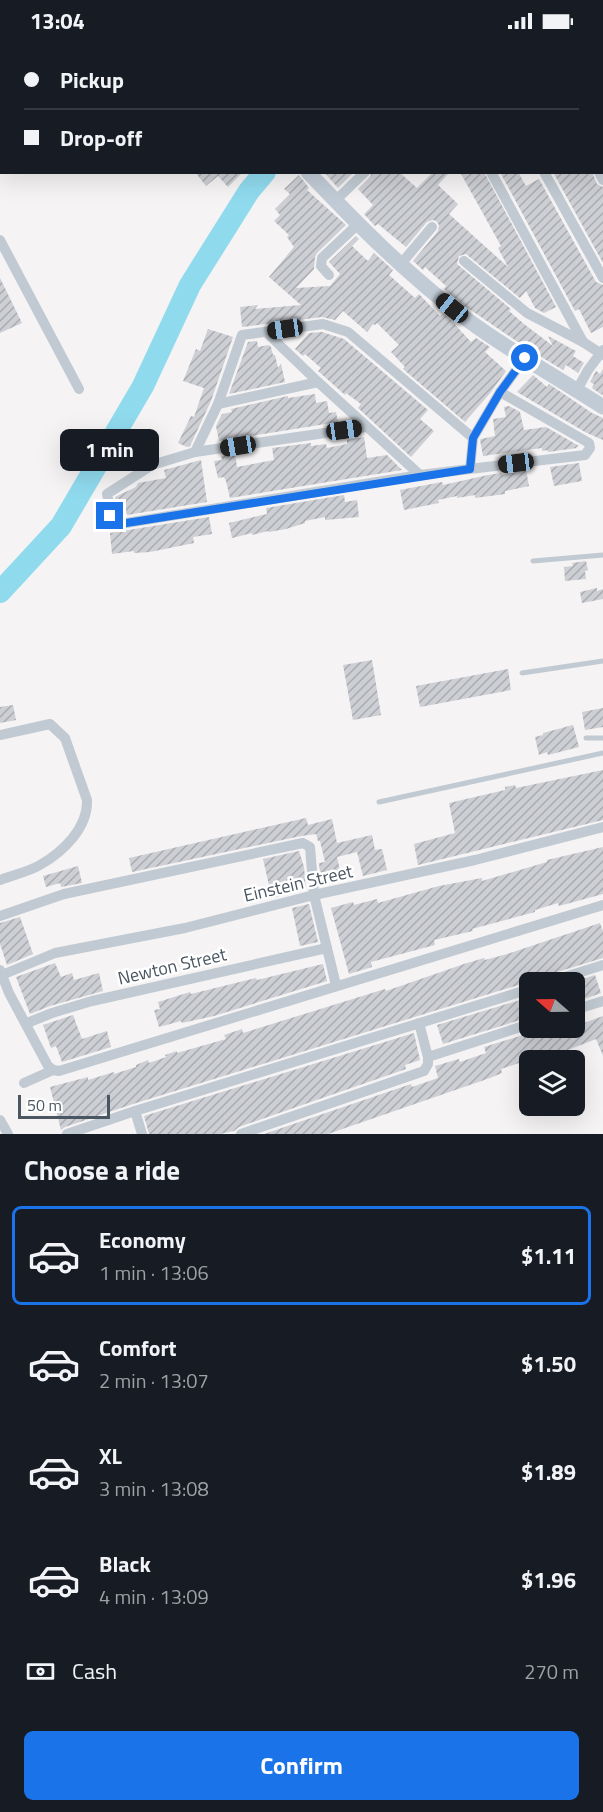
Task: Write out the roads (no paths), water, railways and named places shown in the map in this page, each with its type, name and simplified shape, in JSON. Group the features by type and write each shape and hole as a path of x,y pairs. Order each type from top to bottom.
{"main road":[{"path":"310,174 400,265 466,319 603,407"}],"street":[{"path":"336,201 363,174"},
{"path":"492,174 583,342"},
{"path":"545,174 603,278"},
{"path":"329,275 321,266 322,258 358,224"},
{"path":"400,265 432,227"},
{"path":"0,240 79,389"},
{"path":"464,261 527,313 602,353 588,370 577,390"},
{"path":"195,453 218,404 242,335 323,324 348,332 473,438"},
{"path":"266,332 420,476"},
{"path":"470,469 473,438 500,392 525,358"},
{"path":"218,404 318,382"},
{"path":"366,427 195,453 152,465 107,494 106,498 113,522 120,524 420,476 585,455 590,448 589,443 500,392"},
{"path":"0,735 50,724 65,738 87,800 87,808 84,821 67,843 54,855 38,866 0,880"},
{"name":"Einstein Street","path":"1,972 55,953 185,928 314,895 475,860 603,827"},
{"path":"0,916 64,894 303,843 310,847 314,895 336,985"},
{"path":"1,972 9,993 48,1066 59,1071 603,905"},
{"name":"Newton Street","path":"27,1023 92,1001 327,948"},
{"path":"581,972 603,965"},
{"path":"67,1134 519,992"},
{"path":"585,1007 603,1001"},
{"path":"242,1134 424,1071 428,1064 428,1056 419,1023"},
{"path":"428,1056 519,1027"},
{"path":"24,1083 53,1070"},
{"path":"135,1111 142,1134"},
{"path":"0,1120 8,1134"}],"lane":[{"path":"533,561 603,555"},
{"path":"522,673 603,661"},
{"path":"586,738 603,738"},
{"path":"379,802 603,753"}],"waterway":[{"path":"0,592 61,526 143,386 190,285 249,191 263,174"}]}
